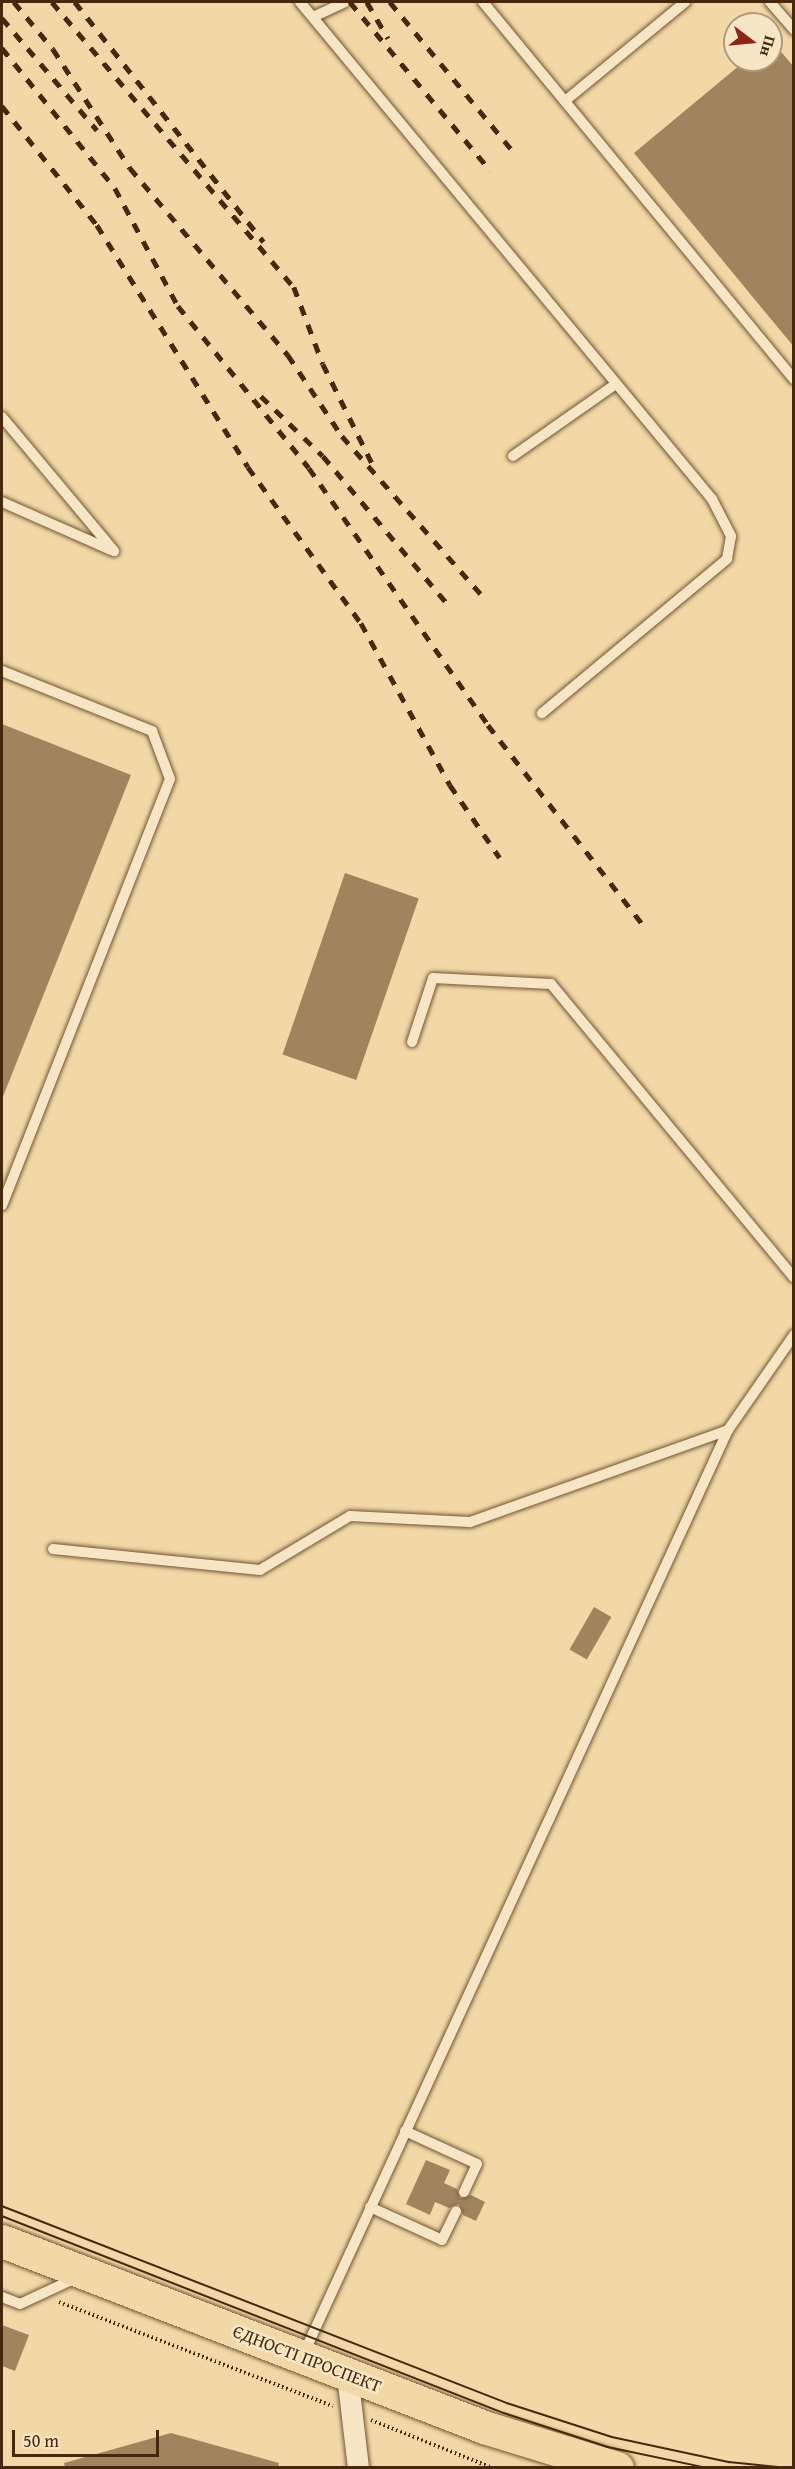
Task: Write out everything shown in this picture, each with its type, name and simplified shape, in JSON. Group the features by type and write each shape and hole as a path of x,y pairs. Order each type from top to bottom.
{"main road":[{"name":"ЄДНОСТІ ПРОСПЕКТ","path":"2,2241 484,2427 617,2468"}],"street":[{"path":"346,2374 358,2468"}],"lane":[{"path":"300,2 712,499 731,536 731,550 542,713"},
{"path":"313,17 345,2"},
{"path":"483,2 794,380"},
{"path":"565,101 685,2"},
{"path":"770,2 794,30"},
{"path":"513,456 616,384"},
{"path":"2,417 114,551 2,502"},
{"path":"2,671 152,731 170,779 2,1205"},
{"path":"412,1042 433,978 551,984 794,1278"},
{"path":"302,2357 728,1430 794,1335"},
{"path":"53,1549 260,1570 350,1516 470,1522 728,1430"},
{"path":"405,2131 477,2164 464,2192"},
{"path":"370,2207 442,2240 456,2211"},
{"path":"2,2297 20,2304 85,2273"}],"path":[{"path":"59,2302 493,2468"}],"building":[{"path":"783,54 794,67 794,347 634,153 732,72 783,72"},
{"path":"2,724 131,775 2,1099"},
{"path":"345,873 419,898 356,1080 282,1055"},
{"path":"594,1607 611,1617 587,1659 570,1649"},
{"path":"426,2160 450,2170 444,2183 457,2189 460,2198 471,2195 485,2202 476,2221 463,2215 459,2204 449,2208 435,2202 430,2215 406,2204"},
{"path":"2,2325 29,2335 15,2371 2,2366"},
{"path":"171,2433 279,2463 278,2468 65,2468 64,2463"}],"tram line":[{"path":"2,2206 507,2403 612,2437 729,2462 788,2468"},
{"path":"2,2216 504,2413 608,2447 708,2468"}],"railway":[{"path":"14,2 53,49 130,168 288,355 342,436 486,600"},
{"path":"52,2 294,287 323,364 372,463"},
{"path":"75,2 264,242"},
{"path":"350,2 491,171"},
{"path":"367,2 388,38"},
{"path":"390,2 511,149"},
{"path":"2,18 97,130"},
{"path":"2,48 115,188 178,306 309,468 488,725 643,925"},
{"path":"2,106 97,225 248,467 361,623 450,785 500,858"},
{"path":"261,396 323,456 451,608"}]}
